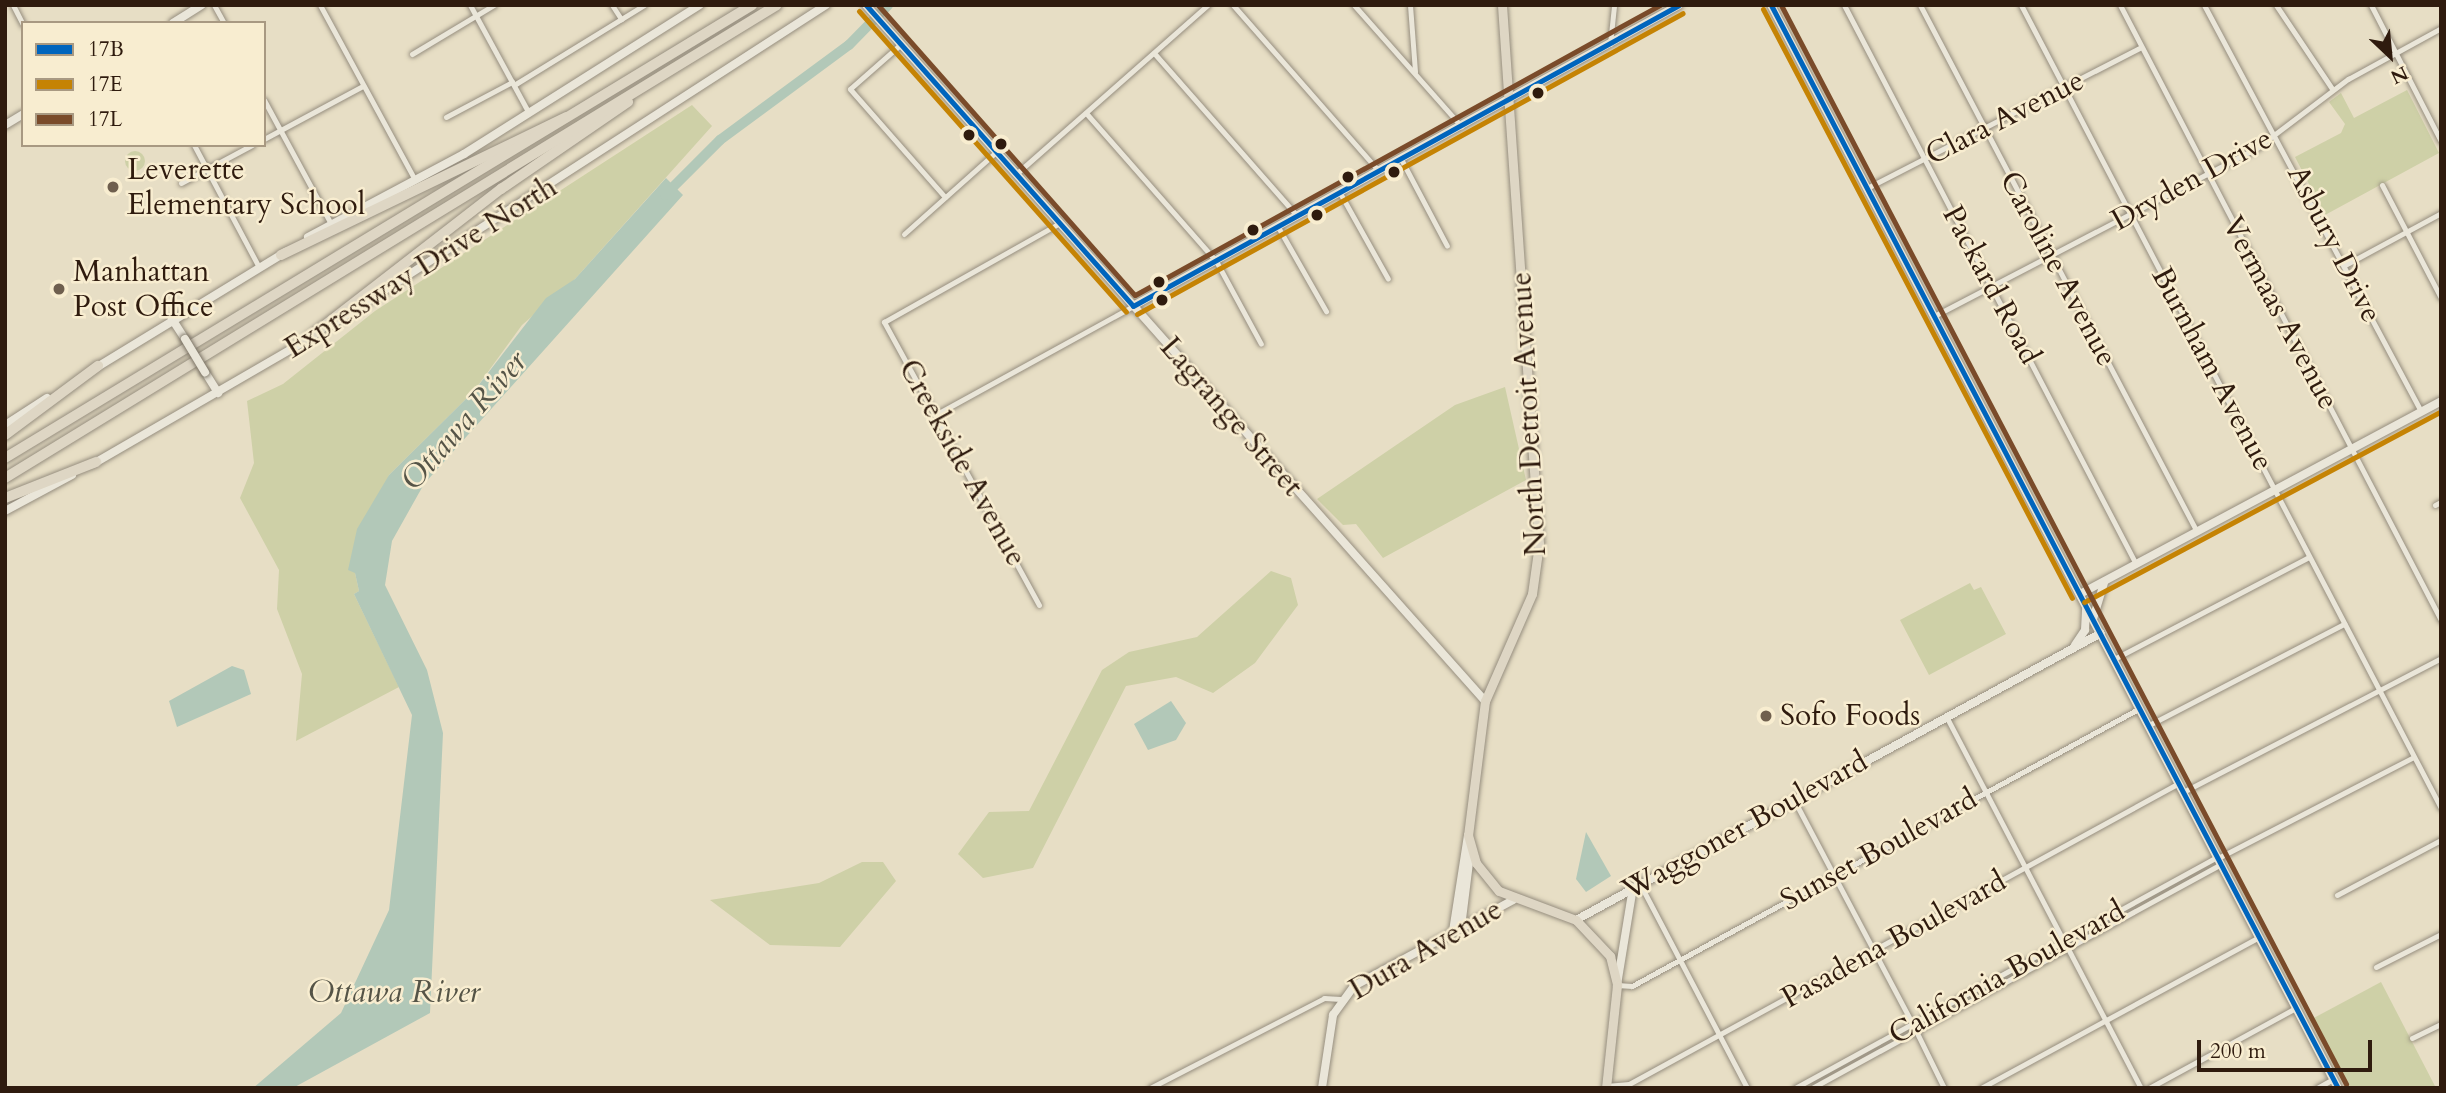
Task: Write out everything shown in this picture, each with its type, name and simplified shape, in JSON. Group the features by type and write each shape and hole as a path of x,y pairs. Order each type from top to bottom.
{"highway":[{"path":"5,458 752,5"},
{"path":"5,478 636,94 777,5"},
{"path":"306,341 501,190 612,119 636,94"},
{"path":"281,255 551,120 573,115"},
{"path":"5,435 98,366"},
{"path":"5,498 96,462"}],"main road":[{"name":"North Detroit Avenue","path":"1502,5 1539,544 1532,594 1485,701 1468,835 1482,873 1513,900 1576,920 1604,945 1617,985 1606,1087"}],"street":[{"path":"13,5 21,21"},
{"path":"214,5 222,21"},
{"path":"320,5 415,180"},
{"path":"470,5 529,114"},
{"path":"412,54 494,5"},
{"path":"612,5 621,19"},
{"path":"446,117 513,83 644,5"},
{"path":"5,425 172,319 331,224 415,180 529,114 700,5"},
{"name":"Expressway Drive North","path":"5,511 306,341 826,5"},
{"name":"Lagrange Street","path":"866,5 1485,701"},
{"path":"1016,174 1208,5"},
{"path":"1233,5 1379,171"},
{"path":"1354,5 1461,126"},
{"path":"1410,5 1415,74"},
{"path":"1610,44 1614,5"},
{"path":"935,415 1679,5"},
{"path":"1771,5 2338,1088"},
{"name":"Packard Road","path":"1844,5 2136,565"},
{"name":"Caroline Avenue","path":"1920,5 2197,533"},
{"name":"Burnham Avenue","path":"2021,5 2441,808"},
{"name":"Vermaas Avenue","path":"2120,5 2441,620"},
{"name":"Asbury Drive","path":"2204,5 2277,134 2421,411"},
{"path":"2276,5 2333,90"},
{"path":"2371,5 2441,141"},
{"path":"176,21 197,7"},
{"name":"Dryden Drive","path":"1934,316 2208,174 2277,134 2333,90 2441,28"},
{"path":"901,44 850,89 945,197"},
{"name":"Clara Avenue","path":"1867,188 2141,47"},
{"path":"1154,53 1297,216"},
{"path":"266,138 363,86"},
{"path":"266,104 331,224"},
{"path":"1086,113 1216,261 1261,344"},
{"path":"5,125 21,115"},
{"path":"195,147 259,267"},
{"path":"181,183 248,147"},
{"path":"904,234 996,152"},
{"path":"1401,159 1447,246"},
{"path":"2382,185 2441,298"},
{"path":"1340,192 1388,279"},
{"path":"2345,265 2441,213"},
{"name":"Creekside Avenue","path":"1039,605 884,322 1060,223"},
{"path":"1278,227 1326,312"},
{"path":"172,319 218,393"},
{"path":"2082,598 2105,580 2441,401"},
{"path":"2114,659 2309,557"},
{"path":"2093,619 2105,580"},
{"path":"2071,649 2085,631 2082,598"},
{"path":"2433,605 2441,601"},
{"path":"2149,725 2344,624"},
{"name":"Waggoner Boulevard","path":"1576,920 1946,716 2101,634"},
{"name":"Pasadena Boulevard","path":"1606,1087 1629,1084 2026,867 2441,658"},
{"name":"Sunset Boulevard","path":"1617,985 1632,986 2140,708"},
{"path":"1946,716 2141,1088"},
{"name":"California Boulevard","path":"1795,1088 2140,900 2414,757"},
{"path":"1794,800 1911,1024 1908,1030 1915,1032 1944,1088"},
{"path":"1457,929 1468,835"},
{"path":"2337,894 2441,840"},
{"path":"1457,929 1471,847"},
{"name":"California Boulevard","path":"1812,1088 2144,907 2219,860"},
{"path":"1636,886 1747,1088"},
{"name":"North Detroit Avenue","path":"1617,985 1636,886"},
{"name":"Dura Avenue","path":"1150,1088 1324,998 1341,999 1370,975 1513,900"},
{"path":"2140,900 2144,907"},
{"path":"2376,967 2441,934"},
{"path":"1981,1088 2259,937"},
{"path":"1988,982 1992,990"},
{"path":"1322,1088 1328,1034 1341,999"},
{"path":"2150,1088 2296,1008"},
{"path":"2412,1038 2441,1024"},
{"path":"1834,1067 1838,1074"},
{"path":"2317,1088 2333,1079"}],"green space":[{"path":"2407,90 2439,153 2325,215 2295,157 2341,133 2345,124 2329,102 2341,93 2354,118"},
{"path":"692,105 712,126 575,279 522,325 474,391 389,475 355,573 359,591 354,594 399,687 296,741 302,674 277,609 279,570 240,498 254,463 247,401 283,384 375,311"},
{"path":"135,151 142,154 145,161 142,168 135,171 128,168 125,161 128,154"},
{"path":"1505,387 1526,480 1383,558 1356,524 1343,525 1317,499 1455,405"},
{"path":"1271,571 1291,578 1298,605 1255,663 1213,693 1176,677 1126,686 1033,868 983,878 958,854 989,812 1029,811 1102,670 1129,652 1197,637"},
{"path":"1970,583 1974,590 1981,587 2006,634 1929,675 1900,620"},
{"path":"862,862 883,862 896,881 840,947 770,945 710,900 819,883"},
{"path":"2381,982 2436,1088 2346,1088 2310,1020"}],"water":[{"path":"666,178 683,195 424,484 392,541 385,585 427,670 443,733 430,1013 293,1088 253,1088 341,1013 389,910 412,715 354,594 359,591 355,573 348,570 357,529 389,475 474,391 546,298 575,279"},
{"path":"232,666 244,670 251,694 177,727 169,701"},
{"path":"1171,701 1186,723 1176,740 1148,750 1134,724"},
{"path":"1586,832 1611,876 1586,892 1576,879"}],"waterway":[{"name":"Ottawa River","path":"665,195 720,140 849,45 888,5"}],"transit line":[{"name":"17B","path":"866,5 1133,306"},
{"name":"17L","path":"878,5 1135,295 1660,5"},
{"name":"17B","path":"1133,306 1679,5"},
{"name":"17B","path":"1771,5 2338,1088"},
{"name":"17L","path":"1781,5 2346,1084"},
{"name":"17E","path":"1763,9 2072,598"},
{"name":"17E","path":"859,11 1126,312"},
{"name":"17E","path":"1137,314 1683,13"},
{"name":"17E","path":"2084,602 2441,411"}],"place":[{"name":"Leverette Elementary School","path":"113,187"},
{"name":"Manhattan Post Office","path":"59,289"},
{"name":"Sofo Foods","path":"1766,716"}]}
